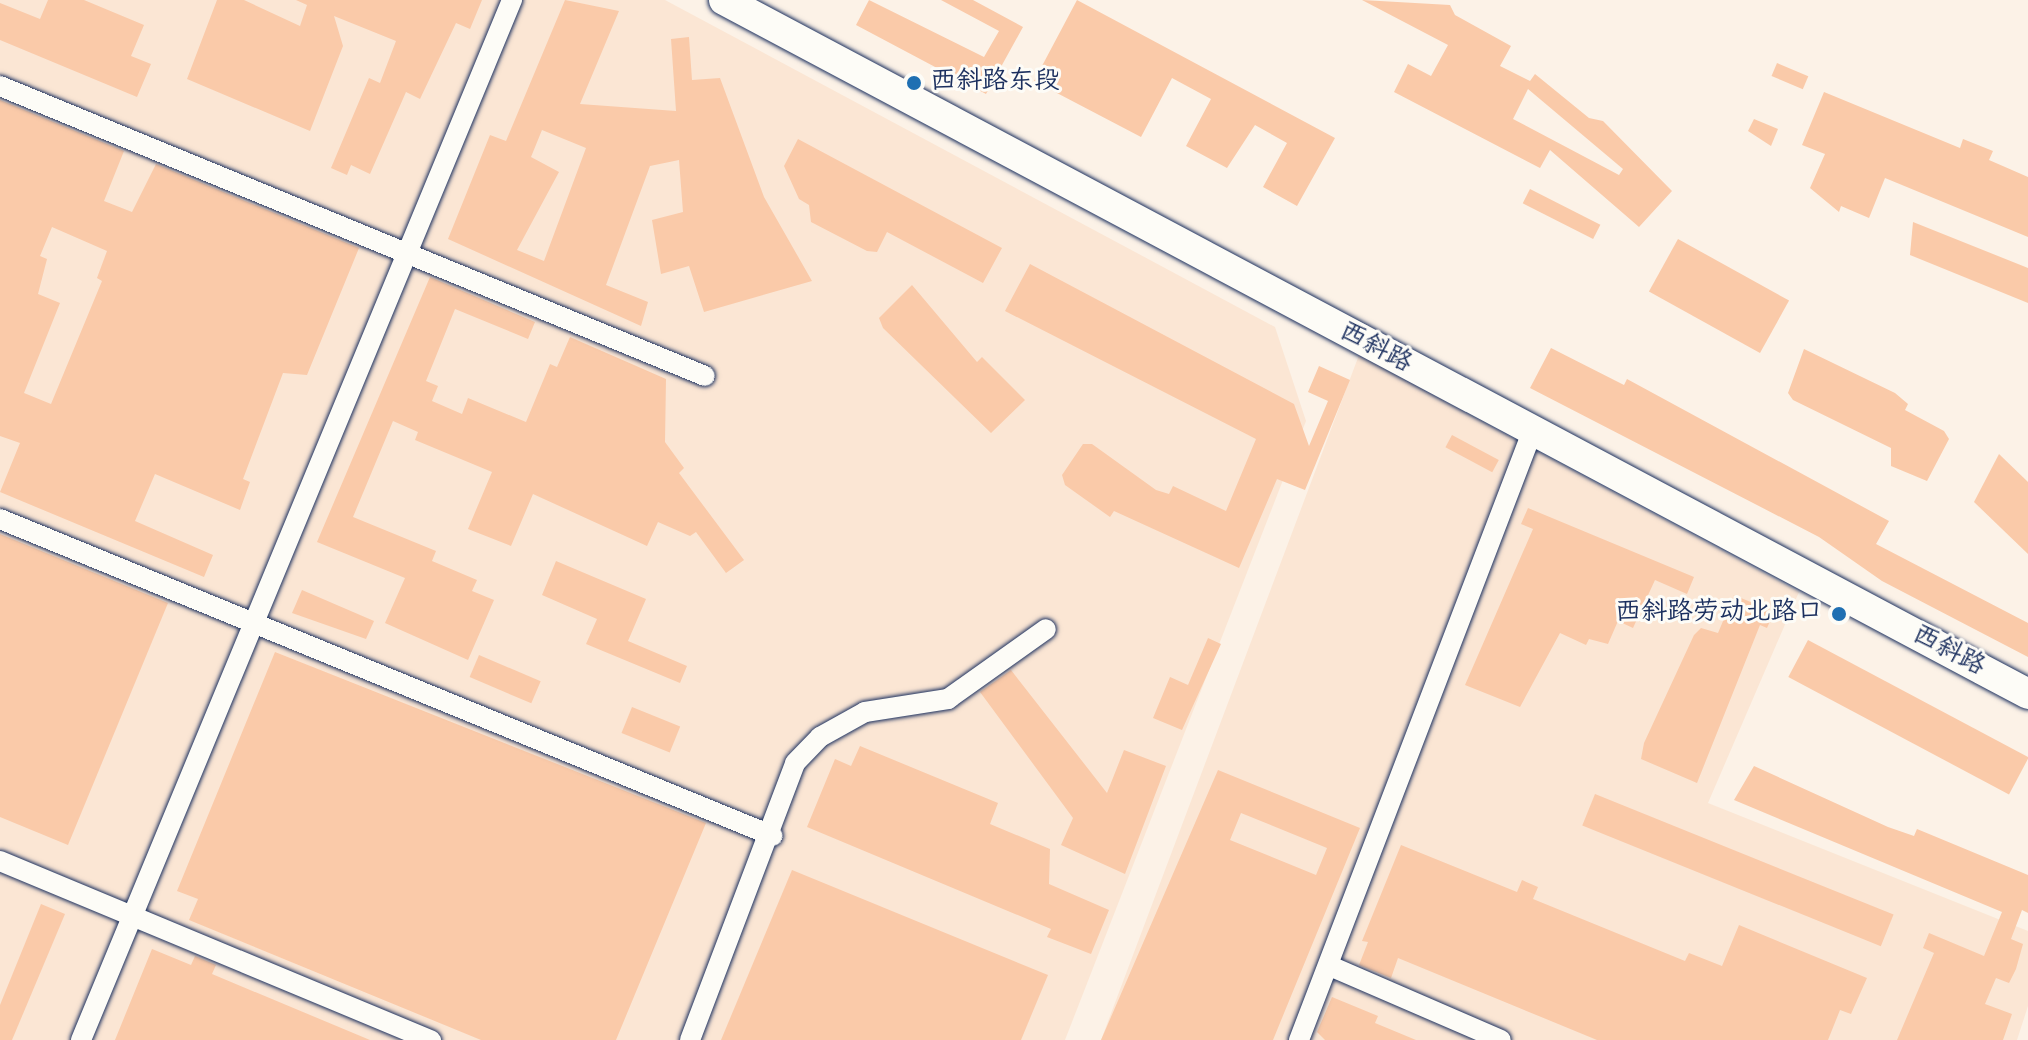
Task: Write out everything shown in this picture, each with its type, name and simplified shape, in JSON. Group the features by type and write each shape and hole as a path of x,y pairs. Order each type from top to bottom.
{"street":[{"path":"81,1040 512,0"},
{"name":"西斜路","path":"724,0 2028,694"},
{"path":"0,86 705,376"},
{"path":"1299,1040 1330,966 1532,432"},
{"path":"0,519 773,836"},
{"path":"690,1040 773,836 795,763 820,737 865,712 948,699 1046,629"},
{"path":"0,861 431,1040"},
{"path":"1330,966 1501,1040"}],"shaded area":[{"path":"0,0 665,0 1275,327 1306,421 1065,1040 0,1040"},
{"path":"1359,355 1799,592 1708,803 2028,931 2028,1006 2017,1040 1101,1040"}],"building":[{"path":"48,0 84,0 144,25 131,56 151,64 137,97 0,40 0,3 40,19"},
{"path":"217,0 244,0 300,26 307,5 296,0 482,0 470,29 456,23 420,99 406,92 370,174 351,165 347,175 331,168 369,78 380,83 396,41 334,16 343,46 310,131 187,79"},
{"path":"565,0 619,11 580,104 676,111 671,39 689,37 692,80 720,78 764,197 812,281 704,312 689,266 661,274 652,220 683,212 679,160 650,166 606,285 648,302 641,326 448,239 490,135 506,141","holes":["542,130 586,148 544,261 517,250 559,172 531,157"]},
{"path":"869,0 984,57 999,31 941,0 973,0 1023,27 986,94 856,25"},
{"path":"1077,0 1335,138 1297,206 1263,187 1287,143 1255,125 1227,168 1186,146 1211,99 1172,78 1141,137 1034,81"},
{"path":"1362,0 1450,5 1455,15 1511,46 1500,66 1530,81 1535,74 1589,118 1603,121 1672,191 1639,227 1550,150 1540,168 1394,92 1408,64 1431,76 1448,45","holes":["1528,89 1623,169 1619,175 1513,119"]},
{"path":"1777,63 1808,76 1803,89 1772,76"},
{"path":"1824,92 1960,148 1963,139 1993,151 1989,160 2028,177 2028,237 1885,178 1869,218 1841,206 1839,212 1810,188 1825,154 1802,145"},
{"path":"0,100 124,151 104,201 132,212 156,164 359,248 307,375 283,373 243,479 250,482 240,510 155,474 135,521 213,555 204,577 0,492 20,443 0,436","holes":["52,227 107,251 97,278 102,281 51,404 24,393 60,303 38,294 47,259 40,256"]},
{"path":"1754,119 1778,129 1771,146 1748,131"},
{"path":"798,139 1002,248 983,283 887,232 877,252 867,251 811,222 809,205 799,199 784,166"},
{"path":"1530,189 1600,225 1593,239 1523,203"},
{"path":"1913,222 2028,268 2028,303 1910,255"},
{"path":"1678,239 1789,301 1760,353 1649,291"},
{"path":"1030,264 1294,404 1309,446 1328,401 1308,392 1319,366 1350,380 1305,490 1277,479 1239,568 1114,511 1110,517 1065,485 1062,475 1083,444 1092,444 1156,490 1169,494 1173,486 1226,511 1256,439 1005,311"},
{"path":"430,277 535,322 528,339 455,309 426,381 438,386 432,401 462,414 468,398 526,422 550,364 557,367 570,337 666,379 665,442 684,468 679,473 744,560 726,573 696,532 690,536 658,522 647,546 533,494 511,546 468,529 492,472 415,440 418,432 393,421 353,517 436,551 432,561 477,580 472,591 494,600 468,660 385,623 405,578 317,542"},
{"path":"912,285 977,362 982,357 1025,400 991,433 883,328 879,318"},
{"path":"1551,348 1624,385 1627,379 1889,521 1876,544 2028,623 2028,657 1882,581 1819,537 1530,388"},
{"path":"1804,349 1895,393 1908,404 1905,410 1944,431 1949,439 1927,481 1891,466 1891,448 1793,400 1788,393"},
{"path":"1452,435 1499,460 1492,472 1445,447"},
{"path":"1999,454 2028,482 2028,554 1974,502"},
{"path":"1528,508 1694,577 1687,594 1655,580 1633,628 1618,621 1608,644 1589,639 1586,645 1560,633 1520,707 1465,685 1533,529 1521,524"},
{"path":"0,534 168,603 68,845 0,817"},
{"path":"556,561 646,599 628,641 687,666 680,683 586,644 597,619 542,595"},
{"path":"302,590 374,621 366,639 292,613"},
{"path":"1734,595 1774,612 1767,628 1760,625 1697,783 1641,759 1644,743 1694,635 1701,628 1718,633"},
{"path":"1208,638 1221,644 1182,730 1153,718 1170,677 1188,685"},
{"path":"1808,640 2028,757 2009,794 1788,677"},
{"path":"275,652 706,823 616,1040 481,1040 189,920 198,899 177,891"},
{"path":"479,655 541,681 531,703 470,677"},
{"path":"1011,670 1107,793 1124,750 1166,766 1125,874 1061,845 1073,818 980,692"},
{"path":"632,707 680,726 670,752 622,733"},
{"path":"860,746 998,803 990,824 1050,849 1049,884 1109,910 1091,954 1047,937 1051,929 807,827 835,759 851,766"},
{"path":"1754,766 1888,827 1914,836 1917,829 2028,875 2028,913 2022,910 2011,939 2023,944 2016,969 2009,983 1996,978 1985,1004 2012,1014 2003,1040 1897,1040 1934,953 1923,948 1929,933 1984,956 2002,912 1734,800"},
{"path":"1218,770 1360,828 1273,1040 1101,1040","holes":["1241,813 1327,848 1316,875 1230,840"]},
{"path":"1595,794 1894,915 1881,946 1582,826"},
{"path":"1401,845 1517,892 1522,880 1538,887 1533,899 1685,961 1689,953 1722,966 1739,925 1867,978 1851,1014 1840,1010 1828,1040 1597,1040 1398,958 1391,978 1359,965 1368,942 1362,941"},
{"path":"792,870 1048,975 1021,1040 721,1040"},
{"path":"41,904 65,914 12,1040 0,1040 0,1005"},
{"path":"152,949 191,965 195,956 216,965 212,974 370,1040 115,1040"},
{"path":"1332,997 1378,1016 1375,1023 1416,1040 1325,1040 1317,1032"}],"place":[{"name":"西斜路东段","path":"914,83"},
{"name":"西斜路劳动北路口","path":"1839,614"}]}
